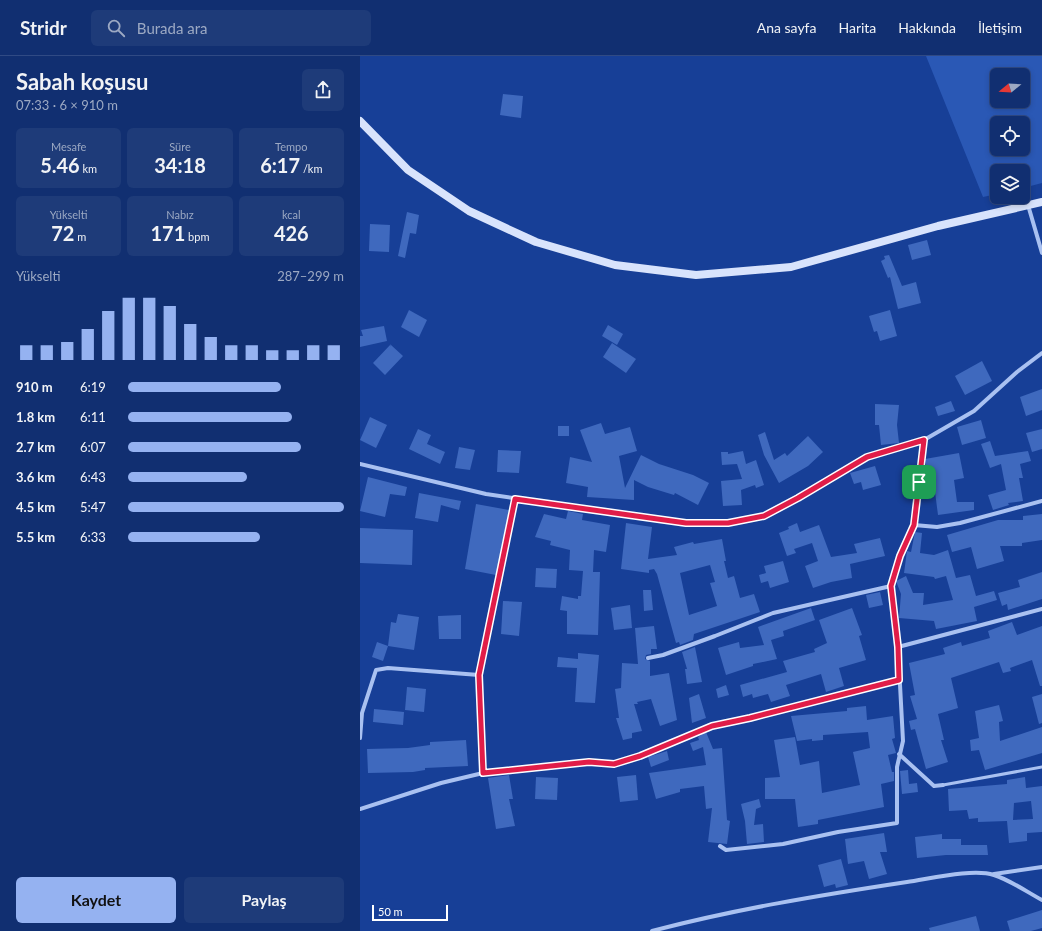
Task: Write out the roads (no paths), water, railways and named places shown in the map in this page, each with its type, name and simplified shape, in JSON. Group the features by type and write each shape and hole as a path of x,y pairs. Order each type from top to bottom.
{"street":[{"path":"360,121 408,170 469,211 536,242 615,265 696,275 791,267 938,226 1028,204 1042,253"},
{"path":"1030,204 1042,202"},
{"path":"360,464 486,494 515,499 686,523 728,523 764,516 798,498 867,457 924,440 974,411 1017,372 1042,353"},
{"path":"720,846 726,850 783,844 838,832 897,824 896,767 902,741 898,647 891,586 900,556 914,525 924,440"},
{"path":"483,773 479,675 515,499"},
{"path":"914,525 937,526 960,523 1042,501"},
{"path":"648,658 663,655 773,613 891,586"},
{"path":"898,647 1042,609"},
{"path":"360,738 362,712 376,670 388,668 479,675"},
{"path":"360,809 441,783 483,773 589,762 614,764 648,753 712,726 750,718 899,680"},
{"path":"899,754 934,786 943,784"},
{"path":"652,931 711,915 872,886 965,873 994,874 1042,867"},
{"path":"994,874 1042,900"}],"lane":[{"path":"943,784 1042,767"}]}
